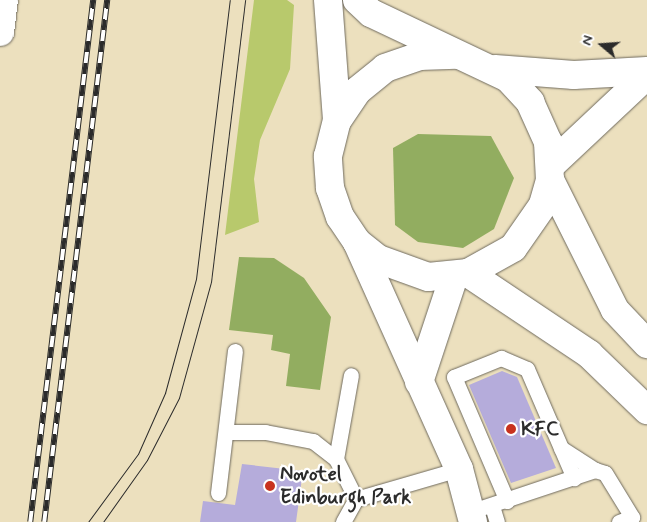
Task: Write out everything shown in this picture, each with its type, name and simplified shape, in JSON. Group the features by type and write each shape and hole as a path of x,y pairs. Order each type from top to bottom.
{"street":[{"path":"0,32 4,0"},
{"path":"328,0 337,121 328,156 330,188 340,217 357,242 479,513"},
{"path":"357,0 371,13 456,55 494,69 574,74 647,71"},
{"path":"337,121 357,91 385,68 419,56 456,55"},
{"path":"494,69 520,89 535,110 548,142 550,173 615,310 647,344"},
{"path":"357,242 402,271 461,275 492,264 531,228 550,173 647,75"},
{"path":"419,382 461,275"},
{"path":"461,275 588,354 647,410"}],"lane":[{"path":"218,493 235,351"},
{"path":"507,500 454,377 501,358 527,369 574,478"},
{"path":"336,459 351,375"},
{"path":"226,432 264,432 313,441 336,459 356,499"},
{"path":"561,448 596,470 605,473 629,520"},
{"path":"343,522 356,499 459,469"},
{"path":"479,513 507,500 596,470"},
{"path":"479,513 497,522"}],"green space":[{"path":"254,0 287,0 294,5 290,69 260,140 254,179 259,222 225,235"},
{"path":"418,134 491,136 514,178 494,229 463,248 418,242 395,225 393,148"},
{"path":"239,257 274,258 304,278 331,317 320,390 286,386 290,354 271,350 273,335 229,330"}],"building":[{"path":"502,371 517,377 556,468 511,483 469,385"},
{"name":"Novotel Edinburgh Park","path":"242,464 303,471 296,522 200,522 203,501 235,505"}],"tram line":[{"path":"88,522 138,454 165,393 196,279 230,0"},
{"path":"103,522 147,460 179,398 211,282 245,0"}],"railway":[{"path":"30,522 93,0"},
{"path":"44,522 107,0"}],"place":[{"name":"KFC","path":"511,429"},
{"name":"Novotel Edinburgh Park","path":"270,486"}]}
